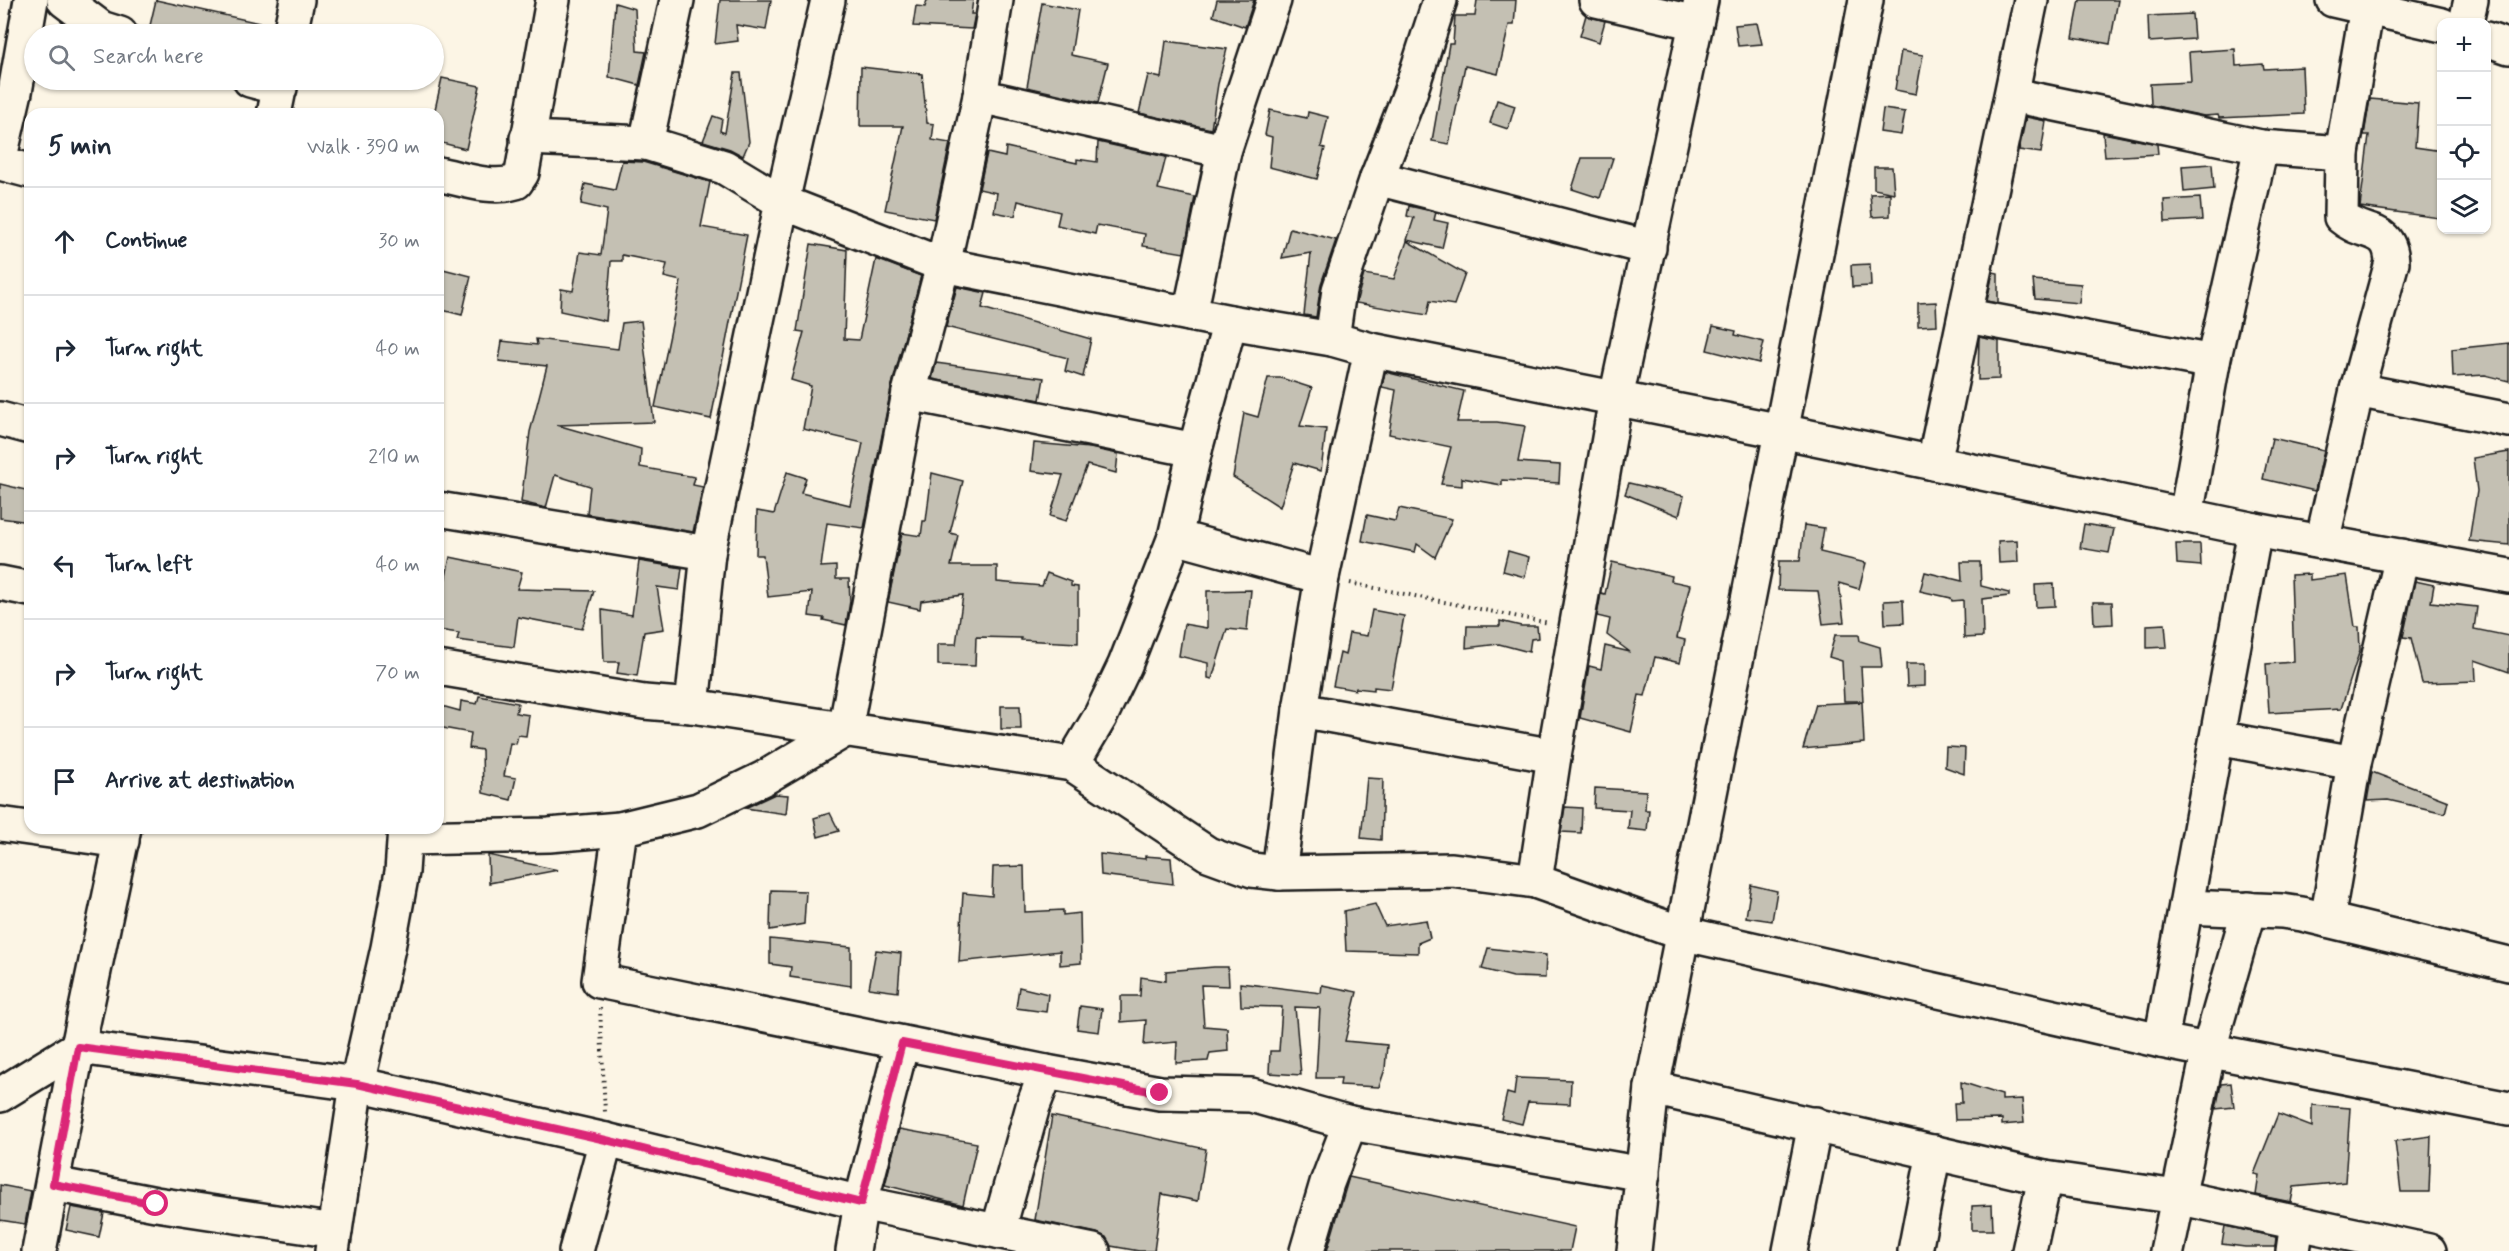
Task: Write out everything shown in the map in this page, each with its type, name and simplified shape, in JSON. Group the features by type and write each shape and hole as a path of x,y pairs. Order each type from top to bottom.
{"street":[{"path":"25,24 31,0"},
{"path":"64,0 96,24"},
{"path":"292,24 297,0"},
{"path":"444,175 488,185 505,186 516,182 522,173 553,0"},
{"path":"646,143 677,0"},
{"path":"692,706 708,553 782,202 828,0"},
{"path":"444,834 549,836 620,829 698,810 764,778 845,730 909,393 944,265 980,96 996,0"},
{"path":"1190,314 1224,151 1274,0"},
{"path":"1332,339 1339,290 1377,178 1410,93 1440,0"},
{"path":"1536,881 1554,756 1616,398 1699,11 1596,0"},
{"path":"1634,1251 1652,1088 1866,0"},
{"path":"1934,463 1967,316 2031,0"},
{"path":"2332,0 2437,24"},
{"path":"2467,18 2471,0"},
{"path":"2322,542 2356,390 2392,262 2391,248 2384,238 2347,223 2341,217 2342,153 2367,7"},
{"path":"0,157 8,90 24,27"},
{"path":"2491,40 2509,47"},
{"path":"2013,95 2261,147 2342,153"},
{"path":"980,96 1224,151"},
{"path":"527,138 646,143 724,167 782,202 944,265 1230,322 1332,339 1371,350 1780,431 2255,530 2509,576"},
{"path":"2186,516 2213,362 2261,147"},
{"path":"0,163 24,169"},
{"path":"1377,178 1649,248"},
{"path":"1967,316 2213,362"},
{"path":"1072,764 1100,717 1125,665 1175,537 1195,450 1230,322"},
{"path":"1279,873 1300,710 1322,577 1371,350"},
{"path":"2356,390 2509,420"},
{"path":"909,393 1195,450"},
{"path":"0,419 24,425"},
{"path":"444,510 708,553"},
{"path":"2161,1041 2255,530"},
{"path":"1175,537 1322,577"},
{"path":"2327,920 2354,763 2402,556"},
{"path":"0,583 24,587"},
{"path":"444,669 644,702 692,706 1072,764 1208,854 1252,870 1279,873 1452,870 1536,881 1681,933 2161,1041 2509,1109"},
{"path":"1300,710 1554,756"},
{"path":"2217,738 2354,763"},
{"path":"0,824 24,826"},
{"path":"620,829 599,981 1046,1072 1160,1093 1251,1095 1350,1123 1643,1174"},
{"path":"39,1251 78,1047 123,834"},
{"path":"53,1184 333,1241 357,1084 388,948 402,872 405,834"},
{"path":"2186,908 2282,911 2509,964"},
{"path":"2167,1251 2208,1049 2249,909"},
{"path":"854,1251 861,1203 902,1043"},
{"path":"0,1095 78,1047 357,1084 606,1140 861,1203 1093,1251"},
{"path":"998,1231 1046,1072"},
{"path":"1652,1088 2045,1178 2177,1197 2295,1237 2429,1251"},
{"path":"1307,1251 1350,1123"},
{"path":"1791,1251 1815,1124"},
{"path":"576,1251 606,1140"},
{"path":"1915,1251 1934,1152"},
{"path":"2029,1251 2045,1178"}],"path":[{"path":"1322,577 1576,629"},
{"path":"599,981 606,1140"}],"building":[{"path":"156,0 264,24 150,24"},
{"path":"720,0 771,0 766,30 736,25 738,41 715,44"},
{"path":"927,0 973,0 971,14 975,14 972,29 913,26 916,6 925,7"},
{"path":"1217,0 1254,0 1245,27 1213,16"},
{"path":"1477,0 1516,0 1514,25 1509,25 1498,74 1465,66 1449,144 1432,141 1449,44 1453,44 1455,16 1475,16"},
{"path":"2080,0 2118,0 2110,44 2073,37"},
{"path":"615,3 635,9 637,51 646,52 639,85 609,77"},
{"path":"1042,3 1078,10 1071,55 1108,63 1098,103 1027,87"},
{"path":"2192,14 2194,39 2149,42 2148,16"},
{"path":"1586,15 1605,21 1599,42 1580,36"},
{"path":"1757,23 1762,44 1738,46 1735,25"},
{"path":"1166,41 1227,49 1218,84 1211,129 1139,113 1148,75 1161,78"},
{"path":"2235,49 2236,66 2263,64 2264,69 2302,67 2304,114 2219,118 2218,115 2204,116 2151,105 2150,84 2191,82 2189,52"},
{"path":"1901,51 1923,55 1916,94 1895,90"},
{"path":"861,67 922,74 927,123 934,124 932,140 950,143 934,219 885,210 903,126 860,126"},
{"path":"735,73 741,73 749,142 743,156 730,149 703,141 713,116 722,119 720,131 725,133"},
{"path":"444,78 480,86 466,149 444,144 444,108 435,108 439,90 444,90"},
{"path":"2370,99 2418,103 2415,147 2437,150 2437,218 2360,207 2369,135 2364,135"},
{"path":"1497,100 1515,106 1508,129 1490,123"},
{"path":"1883,109 1905,112 1901,135 1880,132"},
{"path":"1270,110 1307,118 1308,112 1328,117 1321,147 1325,148 1317,179 1269,167 1272,137 1265,135"},
{"path":"2026,117 2046,121 2041,153 2019,150"},
{"path":"2103,133 2157,144 2158,154 2105,157"},
{"path":"1098,142 1166,157 1158,189 1195,197 1184,253 1143,246 1145,234 1097,225 1095,234 1057,225 1060,212 1018,201 1015,216 994,212 997,193 979,189 987,153 1005,157 1006,147 1077,163 1077,159 1097,162"},
{"path":"1582,158 1613,158 1600,198 1572,189"},
{"path":"622,161 643,162 710,182 701,227 747,235 711,419 655,407 681,281 664,277 667,264 622,255 622,261 611,261 606,321 560,311 561,289 573,291 580,252 601,255 607,210 581,204 585,184 615,190"},
{"path":"2212,164 2214,189 2184,192 2182,166"},
{"path":"1874,167 1892,167 1894,193 1874,189"},
{"path":"1890,193 1890,216 1872,217 1870,194"},
{"path":"2200,198 2202,220 2165,222 2164,200"},
{"path":"1409,206 1436,212 1434,220 1448,223 1442,248 1407,240 1414,218 1407,216"},
{"path":"1290,228 1336,240 1321,284 1316,317 1304,315 1311,253 1282,258"},
{"path":"1407,241 1465,274 1454,305 1430,301 1427,315 1356,303 1364,274 1394,279"},
{"path":"811,244 847,250 844,339 859,340 876,259 921,276 891,389 864,528 827,523 821,567 836,566 836,579 849,579 850,601 846,625 809,616 812,592 768,597 763,555 756,555 757,511 774,514 787,472 806,478 801,493 850,505 863,443 803,429 811,386 791,380 804,332 797,331"},
{"path":"1870,264 1871,286 1852,287 1851,265"},
{"path":"444,269 471,276 462,315 444,310"},
{"path":"1993,272 1998,273 1998,303 1987,301"},
{"path":"2033,280 2081,284 2079,303 2035,299"},
{"path":"957,287 986,293 982,308 1091,339 1083,377 1065,371 1068,358 946,327"},
{"path":"1936,302 1937,325 1918,326 1918,303"},
{"path":"641,321 654,422 557,425 641,449 640,467 695,477 693,485 703,487 693,532 587,514 590,486 555,475 546,508 521,502 530,432 547,366 499,361 502,341 537,345 536,339 618,349 622,323"},
{"path":"1713,326 1736,331 1735,335 1764,342 1759,363 1707,350"},
{"path":"1979,337 1999,341 1999,379 1978,380"},
{"path":"2509,343 2509,381 2485,375 2453,377 2452,349"},
{"path":"936,363 1044,378 1040,400 932,379"},
{"path":"1385,372 1464,391 1457,422 1497,422 1525,426 1518,462 1560,465 1559,483 1502,480 1502,485 1462,478 1462,486 1441,484 1451,447 1389,434 1396,390 1382,387"},
{"path":"1268,378 1281,378 1312,388 1300,426 1326,429 1321,471 1294,463 1280,507 1233,477 1244,413 1258,417"},
{"path":"2272,438 2324,450 2315,491 2263,479"},
{"path":"1034,443 1090,448 1118,454 1116,473 1087,465 1066,521 1050,516 1063,475 1031,471"},
{"path":"2509,452 2509,545 2469,541 2477,491 2473,458"},
{"path":"932,473 963,481 950,533 958,535 951,566 997,566 997,582 1042,586 1047,573 1071,582 1071,586 1078,587 1078,643 976,637 975,666 938,665 938,644 956,644 963,595 921,601 920,609 888,602 902,533 921,536 923,521 926,521"},
{"path":"1629,483 1684,496 1679,516 1625,494"},
{"path":"0,484 24,490 24,521 0,518"},
{"path":"1399,508 1452,519 1435,557 1417,544 1415,552 1362,541 1367,515 1395,521"},
{"path":"2084,524 2114,529 2109,553 2080,548"},
{"path":"1804,525 1824,528 1820,552 1866,563 1859,589 1839,583 1844,622 1823,624 1818,591 1778,590 1779,561 1800,561"},
{"path":"2017,540 2018,562 1999,563 1998,541"},
{"path":"2176,544 2200,544 2201,566 2177,564"},
{"path":"1508,551 1529,557 1525,577 1503,571"},
{"path":"450,557 522,572 517,589 594,591 582,629 518,617 514,647 457,640 459,633 444,631 444,586"},
{"path":"639,561 682,568 679,590 657,587 664,629 644,632 637,676 617,673 619,662 604,662 602,610 632,615"},
{"path":"1612,562 1672,576 1671,581 1690,585 1677,638 1685,640 1680,663 1655,657 1645,696 1639,695 1631,732 1580,718 1589,666 1601,669 1605,646 1630,652 1607,635 1610,619 1597,616 1601,593 1605,594"},
{"path":"1961,562 1980,562 1981,586 2009,593 2009,596 1982,599 1983,637 1964,638 1963,600 1952,601 1951,598 1920,591 1925,572 1962,581"},
{"path":"2310,574 2310,580 2347,575 2355,627 2359,627 2360,650 2341,709 2269,713 2266,664 2294,662 2291,575"},
{"path":"2415,581 2434,585 2431,602 2477,607 2474,629 2509,636 2509,672 2475,660 2476,681 2422,683 2411,638 2403,637"},
{"path":"2054,584 2055,606 2036,607 2035,585"},
{"path":"1251,590 1247,631 1227,629 1212,679 1208,678 1208,663 1179,656 1184,624 1207,628 1207,591"},
{"path":"1903,600 1904,623 1885,624 1884,601"},
{"path":"2093,602 2112,602 2113,624 2094,625"},
{"path":"1372,610 1404,616 1391,689 1374,687 1374,690 1356,688 1355,690 1333,686 1340,653 1345,655 1349,633 1367,636"},
{"path":"1500,621 1521,626 1537,626 1538,638 1531,639 1529,652 1499,644 1466,648 1467,626 1500,626"},
{"path":"2165,624 2167,647 2147,648 2147,625"},
{"path":"1835,635 1859,635 1860,641 1880,647 1882,667 1861,667 1863,701 1844,701 1842,661 1829,657"},
{"path":"1906,664 1925,664 1925,686 1907,687"},
{"path":"479,696 518,703 516,713 529,715 526,736 518,735 516,744 510,743 504,776 516,778 511,800 483,793 482,750 469,748 471,733 444,728 444,707 460,711 461,701 477,704"},
{"path":"1862,702 1864,743 1803,749 1816,704"},
{"path":"1001,706 1020,706 1021,729 1001,729"},
{"path":"1946,747 1965,748 1964,774 1945,767"},
{"path":"2372,772 2448,801 2445,813 2388,800 2367,801"},
{"path":"1367,778 1383,779 1381,840 1361,838"},
{"path":"1595,788 1646,791 1645,810 1649,810 1647,831 1628,829 1630,810 1594,808"},
{"path":"775,794 788,795 786,814 745,808"},
{"path":"1565,807 1582,808 1581,833 1561,832"},
{"path":"830,813 839,831 818,837 814,818"},
{"path":"1100,854 1145,859 1145,856 1171,858 1173,884 1101,875"},
{"path":"488,855 558,870 489,883"},
{"path":"1024,866 1025,912 1063,910 1063,915 1080,913 1081,963 1060,965 1060,951 959,962 963,893 992,896 993,867"},
{"path":"1751,885 1777,891 1772,921 1746,917"},
{"path":"771,890 806,891 804,924 770,930"},
{"path":"1375,904 1385,926 1426,920 1430,938 1418,943 1418,953 1346,951 1344,911"},
{"path":"770,939 851,947 851,986 790,977 791,967 770,964"},
{"path":"1488,948 1546,955 1545,978 1513,977 1482,969"},
{"path":"876,950 901,953 898,992 869,988"},
{"path":"1228,967 1229,986 1201,985 1204,1026 1227,1028 1228,1051 1210,1053 1208,1061 1176,1063 1177,1042 1144,1045 1146,1020 1121,1022 1121,996 1140,996 1141,977 1166,981 1166,971"},
{"path":"1240,983 1321,993 1322,985 1357,992 1345,1041 1387,1045 1385,1069 1379,1087 1340,1085 1341,1078 1316,1078 1320,1008 1295,1007 1301,1075 1269,1073 1270,1051 1279,1051 1282,1007 1241,1006"},
{"path":"1019,987 1048,994 1046,1012 1016,1008"},
{"path":"1080,1006 1102,1009 1099,1032 1077,1029"},
{"path":"1516,1078 1571,1080 1570,1104 1528,1102 1522,1124 1501,1119 1507,1093 1514,1095"},
{"path":"1961,1082 2002,1095 2002,1100 2022,1099 2024,1123 2002,1125 2002,1119 1955,1120 1954,1103 1962,1103"},
{"path":"2231,1083 2234,1107 2216,1109 2221,1084"},
{"path":"2312,1105 2350,1108 2345,1182 2294,1187 2291,1202 2256,1195 2259,1175 2254,1174 2278,1114 2312,1127"},
{"path":"1052,1116 1206,1149 1198,1201 1162,1194 1154,1251 1111,1246 1106,1237 1097,1233 1035,1220"},
{"path":"899,1129 977,1143 963,1205 885,1185"},
{"path":"2431,1136 2429,1192 2401,1192 2395,1141"},
{"path":"1349,1177 1575,1227 1570,1251 1327,1251"},
{"path":"0,1185 31,1191 25,1224 0,1220"},
{"path":"1992,1205 1993,1230 1972,1230 1972,1206"},
{"path":"71,1207 104,1213 99,1237 66,1230"},
{"path":"2225,1226 2276,1237 2275,1247 2222,1244"}],"route":[{"path":"156,1204 53,1184 78,1047 357,1084 606,1140 861,1203 902,1043 1160,1093"}]}
